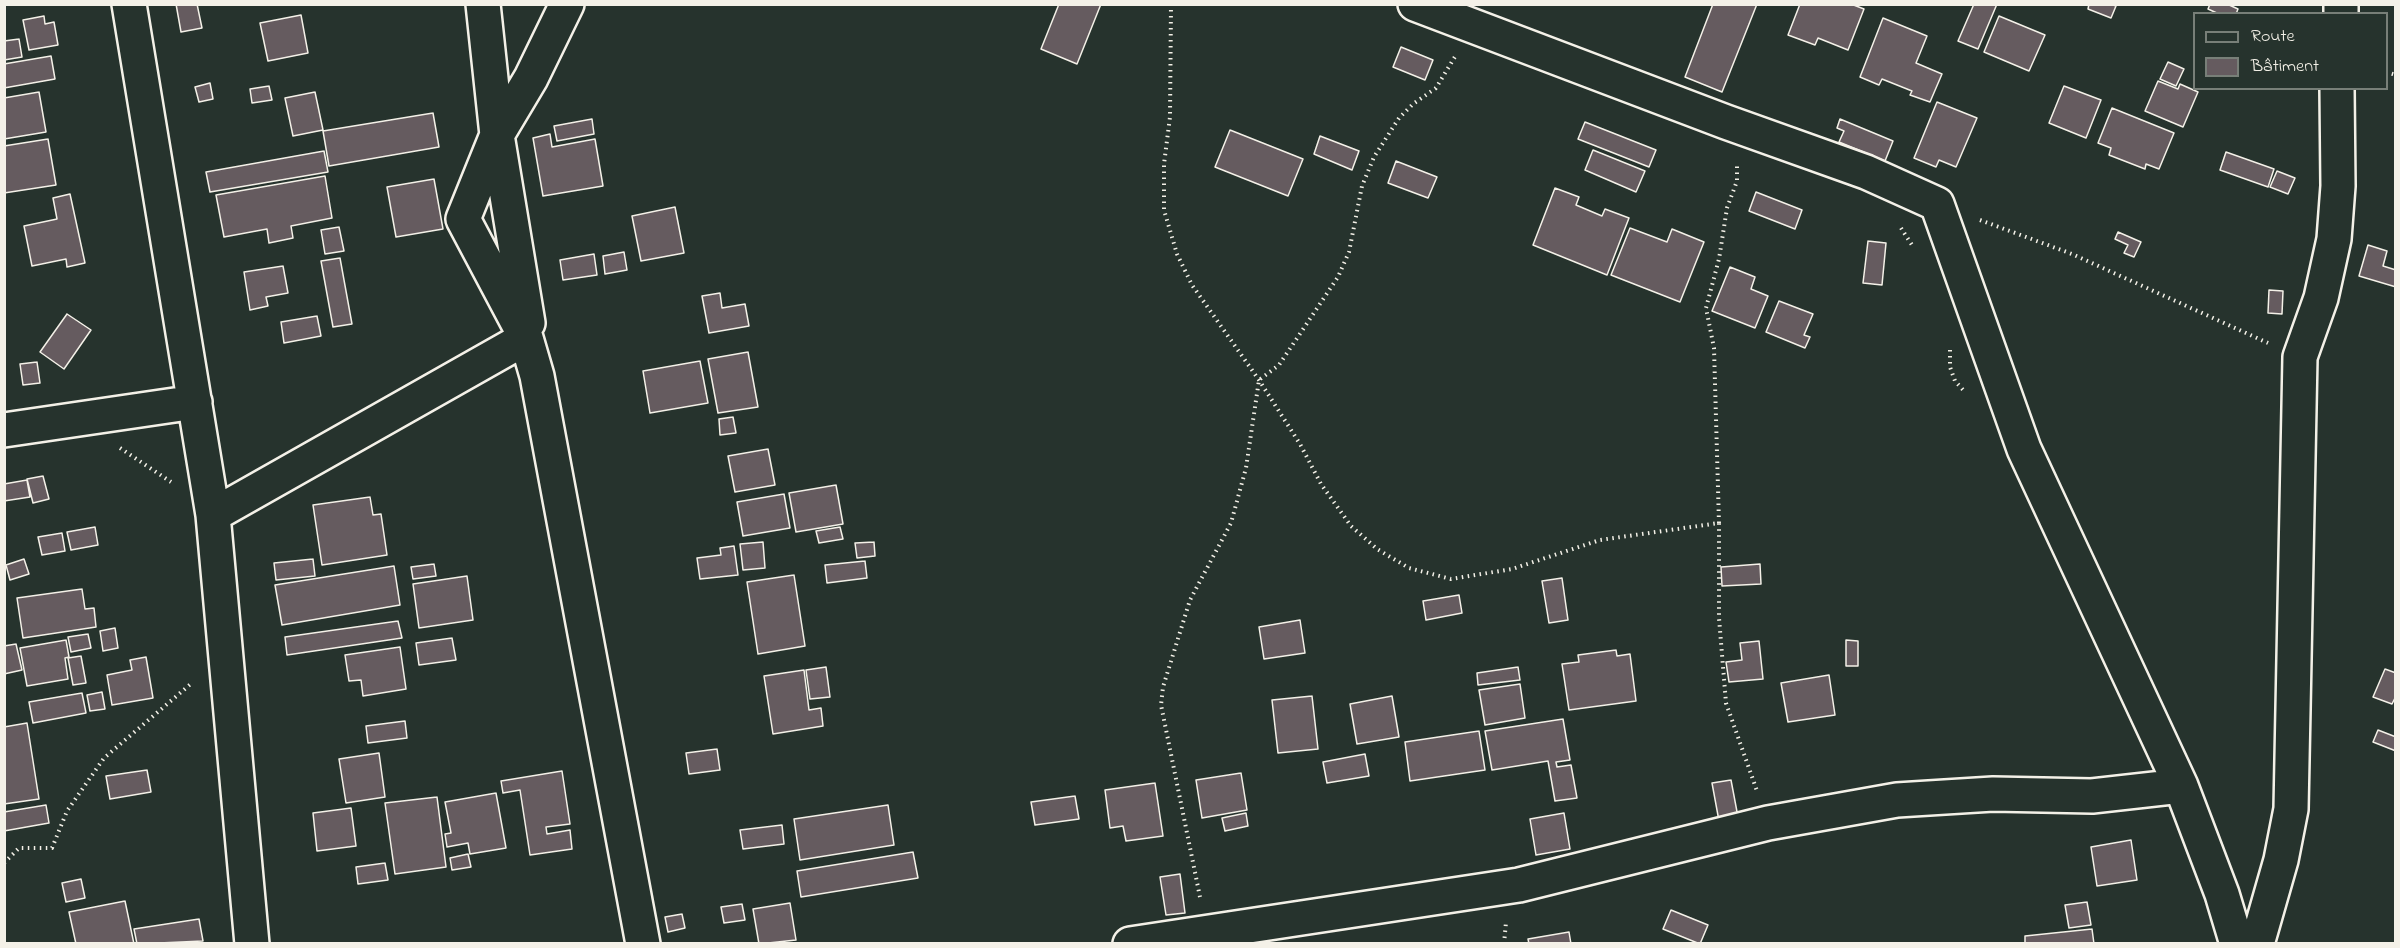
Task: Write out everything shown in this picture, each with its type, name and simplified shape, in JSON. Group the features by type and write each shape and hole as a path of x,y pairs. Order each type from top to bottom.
{"street":[{"path":"129,4 213,515 252,944"},
{"path":"483,4 497,135 537,376 643,944"},
{"path":"537,376 526,338 463,219 497,135 531,78 567,4"},
{"path":"1420,5 1726,122 1866,172 1937,204 2024,449 2181,786 2222,894 2237,944"},
{"path":"2257,944 2281,860 2291,809 2300,357 2321,298 2334,239 2338,186 2337,90"},
{"path":"213,515 526,338"},
{"path":"4,430 195,402"},
{"path":"1130,944 1207,930 1519,885 1768,823 1897,800 1993,794 2092,796 2181,786"}],"path":[{"path":"1171,4 1170,117 1164,164 1164,210 1177,254 1192,285 1259,380 1300,444 1321,484 1351,526 1377,549 1409,568 1451,579 1493,574 1600,540 1719,523"},
{"path":"1207,930 1161,705 1163,687 1190,600 1231,523 1246,468 1259,380 1279,365 1338,277 1349,252 1362,186 1374,157 1399,118 1413,104 1436,88 1473,26"},
{"path":"1726,122 1736,147 1737,181 1727,208 1719,259 1706,308 1714,348 1719,618 1726,703 1768,823"},
{"path":"1937,204 2072,254 2300,357"},
{"path":"87,417 111,441 187,493 213,515"},
{"path":"4,863 19,848 52,848 67,811 104,758 226,654"}],"building":[{"path":"176,4 197,4 202,28 181,32"},
{"path":"1059,4 1101,4 1077,64 1041,49"},
{"path":"1713,4 1757,4 1722,92 1685,77"},
{"path":"1800,4 1851,4 1864,9 1848,50 1818,38 1815,45 1788,35"},
{"path":"1974,4 1997,4 1978,49 1958,41"},
{"path":"2089,4 2116,6 2111,18 2088,9"},
{"path":"2210,4 2227,4 2238,9 2237,12 2215,12 2208,9"},
{"path":"301,15 308,53 268,61 260,23"},
{"path":"44,16 45,24 54,22 58,45 29,50 23,20"},
{"path":"1999,16 2045,35 2029,71 1984,52"},
{"path":"1883,18 1927,36 1916,63 1942,74 1930,102 1910,95 1912,91 1882,79 1879,85 1860,77"},
{"path":"19,39 22,57 4,60 4,41"},
{"path":"1401,47 1433,60 1425,80 1393,67"},
{"path":"51,56 55,79 4,88 4,64"},
{"path":"2168,62 2184,69 2176,86 2160,79"},
{"path":"2158,81 2178,89 2180,84 2198,92 2183,127 2145,111"},
{"path":"210,83 213,99 199,102 195,87"},
{"path":"269,86 272,100 252,103 250,89"},
{"path":"2064,86 2101,100 2086,138 2049,123"},
{"path":"39,92 46,132 4,139 4,98"},
{"path":"315,92 323,130 293,136 285,98"},
{"path":"1937,102 1977,118 1956,167 1939,160 1936,167 1914,158"},
{"path":"2112,108 2174,133 2159,169 2146,164 2145,169 2109,155 2111,148 2098,143"},
{"path":"433,113 439,147 329,166 323,131"},
{"path":"592,119 594,134 557,141 554,126"},
{"path":"1840,119 1893,141 1885,161 1839,142 1844,131 1837,128"},
{"path":"1585,122 1656,150 1649,167 1578,139"},
{"path":"1230,130 1303,159 1288,196 1215,167"},
{"path":"550,134 552,147 595,139 603,186 543,196 533,138"},
{"path":"1320,136 1359,151 1352,170 1314,154"},
{"path":"48,139 56,185 4,193 4,146"},
{"path":"1593,150 1645,171 1636,192 1585,170"},
{"path":"324,151 328,172 210,192 206,172"},
{"path":"2226,152 2274,169 2268,187 2220,170"},
{"path":"1396,161 1437,177 1428,198 1388,183"},
{"path":"2277,171 2295,178 2288,194 2270,187"},
{"path":"325,176 332,218 291,226 293,238 269,243 267,229 224,237 216,195"},
{"path":"434,179 443,229 396,237 387,187"},
{"path":"1555,188 1579,197 1576,205 1602,216 1605,209 1629,218 1607,275 1533,245"},
{"path":"1756,192 1802,210 1795,229 1749,211"},
{"path":"70,194 85,263 67,267 66,259 32,266 24,226 57,219 53,198"},
{"path":"675,207 684,253 641,261 632,216"},
{"path":"339,227 344,251 325,254 321,230"},
{"path":"1630,228 1667,242 1672,229 1704,242 1680,302 1611,275"},
{"path":"2118,232 2141,242 2134,257 2124,253 2128,245 2115,239"},
{"path":"1868,241 1886,243 1882,285 1863,283"},
{"path":"2368,245 2387,251 2383,266 2396,270 2396,287 2359,276"},
{"path":"624,252 627,270 605,274 603,256"},
{"path":"594,254 597,275 563,280 560,260"},
{"path":"340,258 352,324 333,327 321,261"},
{"path":"283,266 288,293 266,297 268,306 250,310 244,272"},
{"path":"1730,267 1755,277 1751,289 1768,296 1755,328 1712,311"},
{"path":"2269,290 2283,291 2282,314 2268,313"},
{"path":"720,293 722,308 745,304 749,326 709,333 702,296"},
{"path":"1779,301 1813,314 1804,335 1810,337 1805,348 1766,332"},
{"path":"67,314 91,330 64,369 40,352"},
{"path":"317,316 321,336 284,343 281,322"},
{"path":"748,352 758,407 718,413 708,359"},
{"path":"700,361 708,403 650,413 643,371"},
{"path":"37,362 40,383 23,385 20,364"},
{"path":"733,417 736,433 720,435 719,419"},
{"path":"768,449 775,485 735,492 728,456"},
{"path":"43,476 49,499 33,503 27,479"},
{"path":"27,480 30,497 4,501 4,484"},
{"path":"836,485 843,524 796,532 789,493"},
{"path":"784,494 790,528 743,536 737,502"},
{"path":"370,497 373,515 381,514 387,555 322,565 313,505"},
{"path":"95,527 98,545 71,550 67,532"},
{"path":"840,527 843,539 819,543 816,531"},
{"path":"62,533 65,551 42,555 38,537"},
{"path":"763,542 765,568 743,570 740,544"},
{"path":"874,542 875,556 857,558 855,543"},
{"path":"734,546 738,575 700,579 697,558 721,555 720,548"},
{"path":"24,559 29,574 10,580 6,565"},
{"path":"313,559 315,576 276,580 274,563"},
{"path":"865,561 867,578 827,583 825,565"},
{"path":"434,564 436,576 413,579 411,567"},
{"path":"1760,564 1761,584 1722,586 1721,567"},
{"path":"394,566 400,605 282,625 275,585"},
{"path":"794,575 805,646 758,654 747,582"},
{"path":"467,576 473,620 419,628 413,584"},
{"path":"1562,578 1568,620 1549,623 1542,581"},
{"path":"82,589 85,609 94,608 96,627 23,638 17,598"},
{"path":"1459,595 1462,613 1426,620 1423,601"},
{"path":"1300,620 1305,653 1264,659 1259,627"},
{"path":"398,621 402,638 287,655 285,637"},
{"path":"115,628 118,648 103,651 100,631"},
{"path":"88,634 91,648 71,652 68,637"},
{"path":"452,638 456,660 419,665 416,643"},
{"path":"66,640 69,657 65,658 68,679 27,686 20,648"},
{"path":"1846,640 1858,641 1858,666 1846,666"},
{"path":"1759,641 1763,679 1729,682 1726,662 1742,660 1740,643"},
{"path":"16,644 22,670 4,674 4,646"},
{"path":"400,647 406,689 363,696 361,680 349,681 345,655"},
{"path":"1616,650 1617,656 1630,654 1636,701 1569,710 1562,664 1579,662 1578,655"},
{"path":"81,656 86,683 73,685 68,658"},
{"path":"146,657 153,698 112,705 107,675 132,670 130,660"},
{"path":"826,667 830,697 810,699 806,670"},
{"path":"1518,667 1520,680 1478,685 1477,673"},
{"path":"2385,669 2396,673 2396,696 2392,704 2373,697"},
{"path":"804,670 809,710 821,708 823,726 773,734 764,676"},
{"path":"1829,675 1835,715 1788,722 1781,683"},
{"path":"1520,684 1525,718 1485,725 1479,690"},
{"path":"102,692 105,709 90,711 87,695"},
{"path":"82,693 86,713 33,723 29,702"},
{"path":"1312,696 1318,749 1278,753 1272,700"},
{"path":"1392,696 1399,737 1357,744 1350,704"},
{"path":"1563,719 1570,760 1556,762 1557,767 1571,765 1577,798 1555,801 1548,761 1492,770 1485,731"},
{"path":"405,721 407,738 368,743 366,726"},
{"path":"27,723 39,799 4,804 4,727"},
{"path":"2378,730 2396,737 2396,751 2373,742"},
{"path":"1479,731 1485,770 1410,781 1405,742"},
{"path":"717,749 720,770 689,774 686,753"},
{"path":"379,753 385,797 346,803 339,759"},
{"path":"1365,754 1369,776 1327,783 1323,762"},
{"path":"147,770 151,792 110,799 106,776"},
{"path":"562,771 570,824 546,827 547,834 570,830 572,849 530,855 520,790 503,793 501,781"},
{"path":"1241,773 1247,810 1202,818 1196,780"},
{"path":"1731,780 1738,817 1719,821 1712,783"},
{"path":"1155,783 1163,836 1126,841 1123,826 1110,828 1105,790"},
{"path":"496,793 506,848 470,854 468,843 447,847 445,834 451,833 445,802"},
{"path":"1075,796 1079,819 1035,825 1031,802"},
{"path":"437,797 446,867 395,874 385,803"},
{"path":"46,805 49,823 4,831 4,812"},
{"path":"888,805 894,845 800,860 794,819"},
{"path":"351,808 356,846 317,851 313,813"},
{"path":"1246,813 1248,826 1225,831 1222,818"},
{"path":"1564,813 1570,849 1536,855 1530,819"},
{"path":"782,825 784,844 743,849 740,830"},
{"path":"2131,840 2137,880 2097,886 2091,847"},
{"path":"913,852 918,878 801,897 797,871"},
{"path":"468,854 471,867 452,870 450,858"},
{"path":"385,863 388,880 358,884 356,867"},
{"path":"1180,874 1185,913 1166,915 1160,877"},
{"path":"81,879 85,898 66,902 62,883"},
{"path":"125,901 134,944 76,944 69,912"},
{"path":"2087,902 2091,925 2069,928 2065,905"},
{"path":"790,903 796,940 759,944 753,909"},
{"path":"742,904 745,920 724,923 721,907"},
{"path":"1671,910 1708,925 1700,944 1663,929"},
{"path":"682,914 685,928 668,932 665,917"},
{"path":"199,919 203,941 137,944 134,929"},
{"path":"2092,929 2094,944 2025,944 2025,936"},
{"path":"1569,932 1571,944 1529,944 1528,939"}]}
